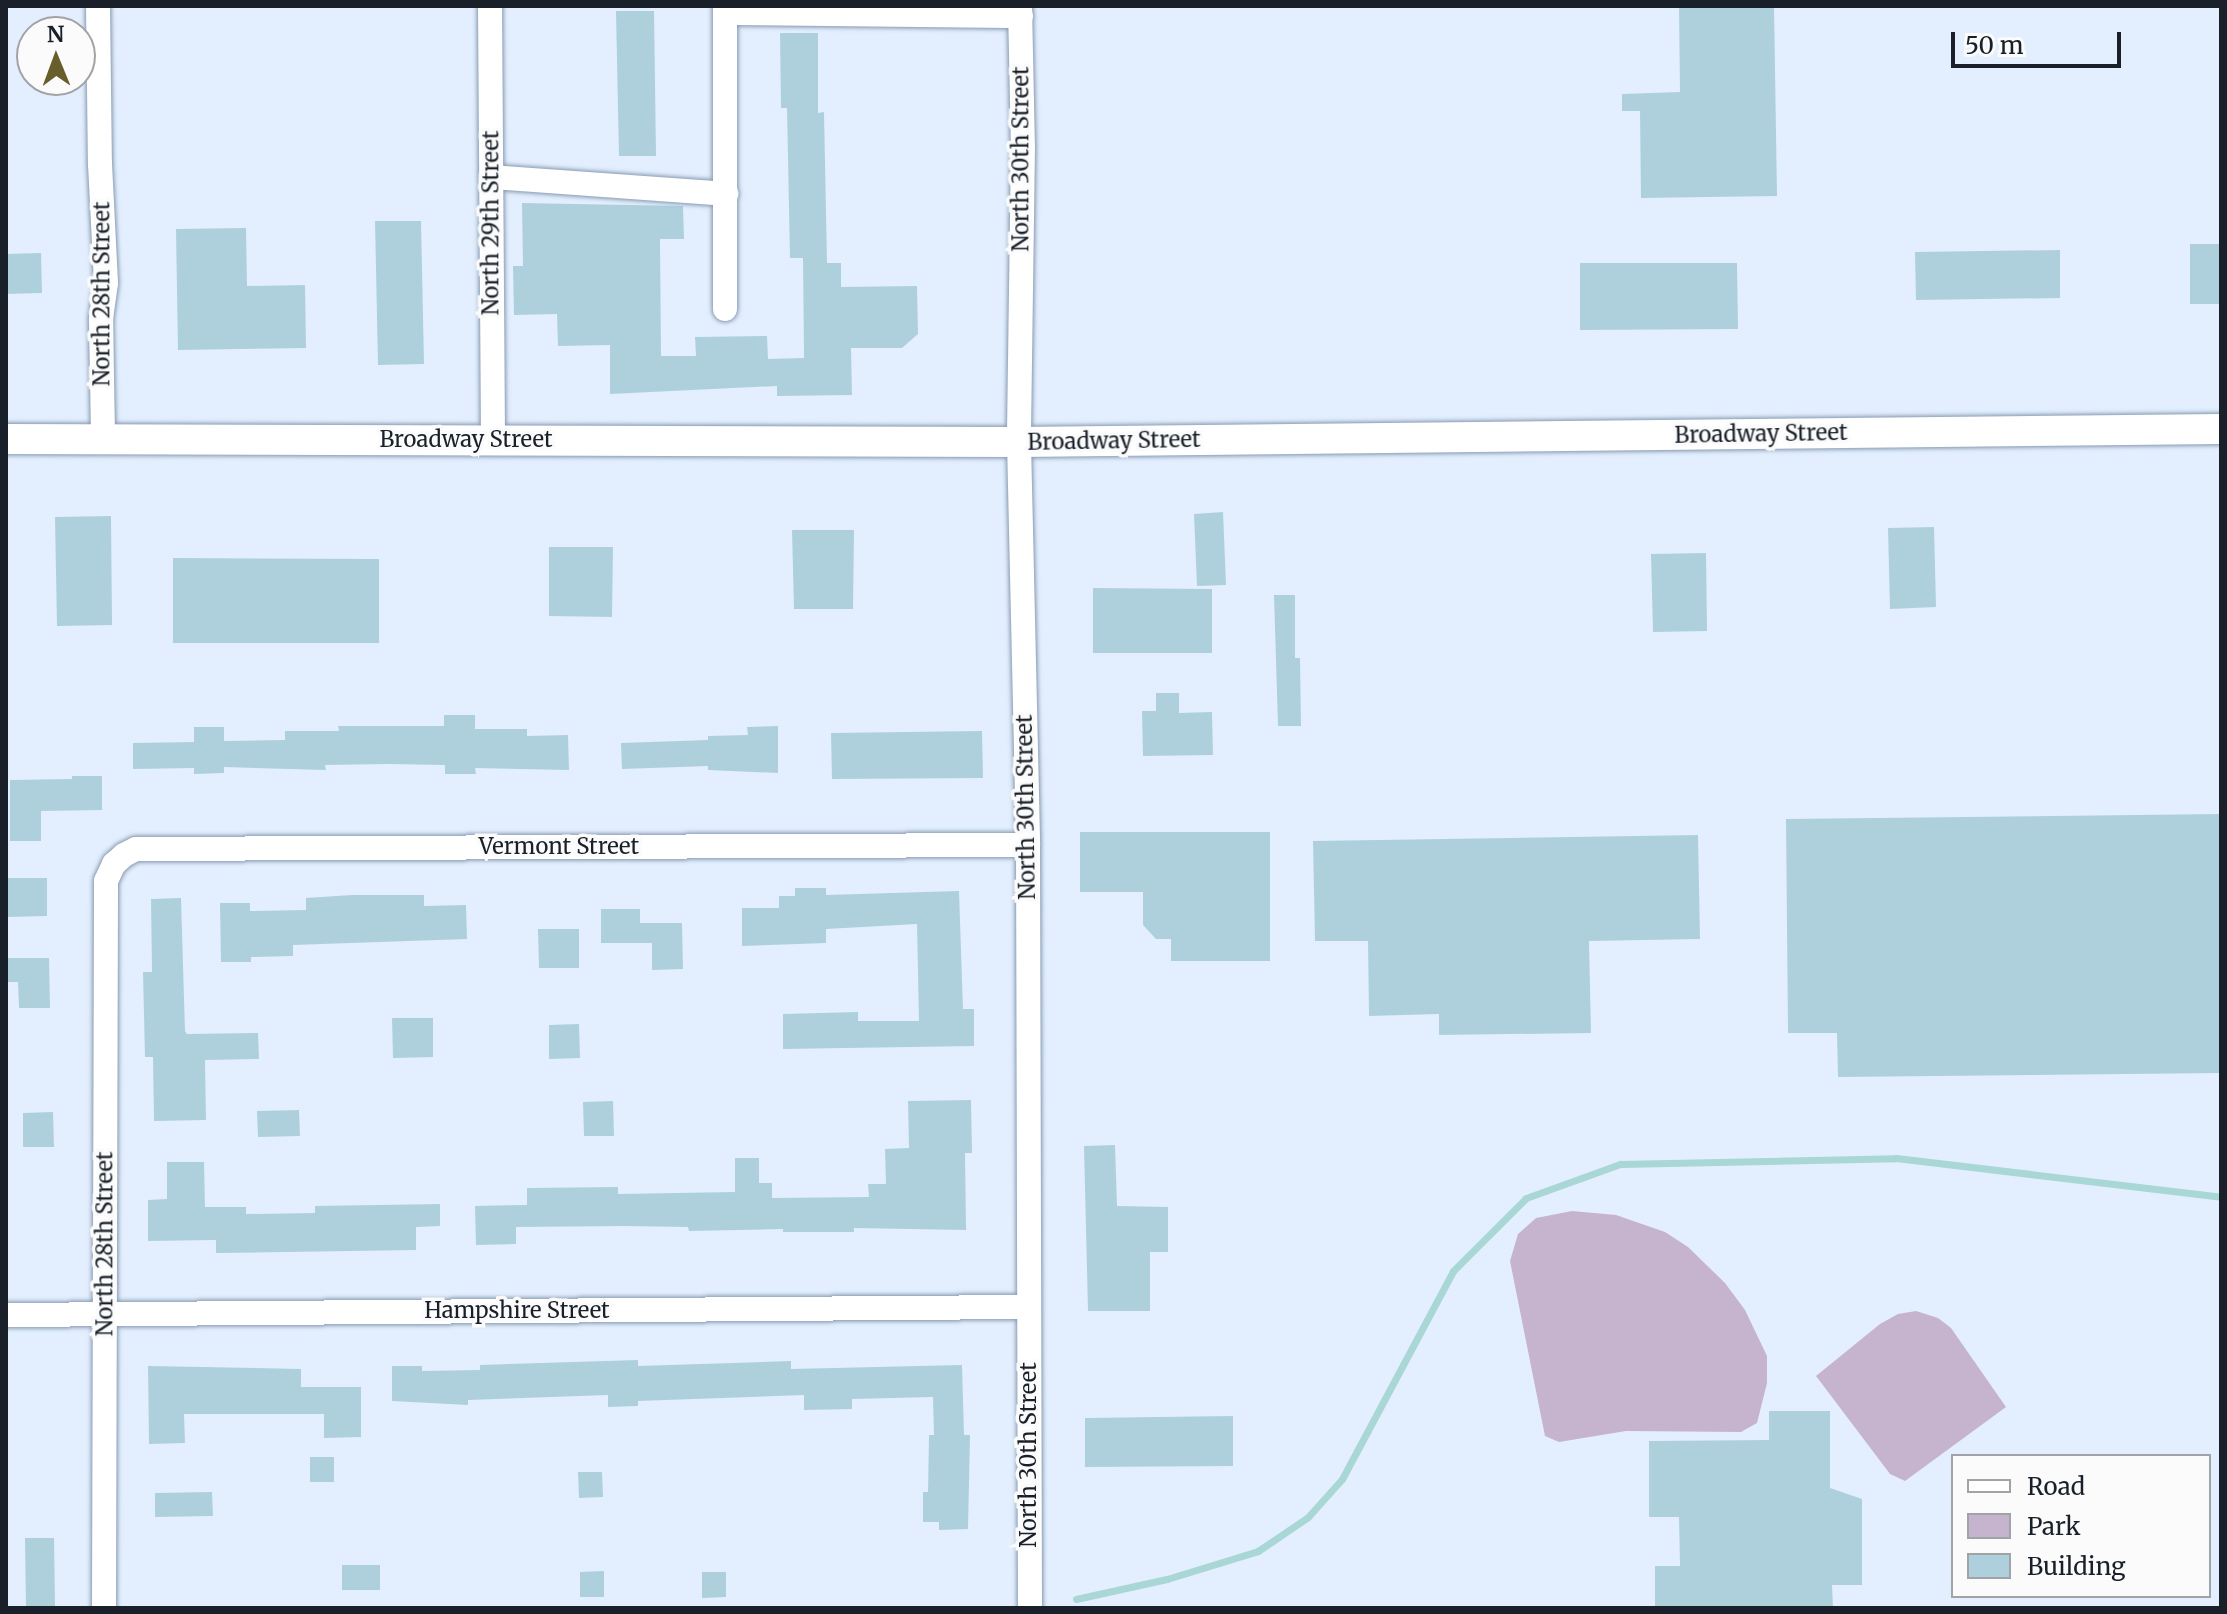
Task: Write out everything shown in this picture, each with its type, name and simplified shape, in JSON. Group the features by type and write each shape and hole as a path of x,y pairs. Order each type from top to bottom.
{"main road":[{"name":"Broadway Street","path":"6,439 1019,442 2221,429"}],"street":[{"name":"North 28th Street","path":"98,6 100,164 106,283 101,320 103,439"},
{"name":"North 29th Street","path":"490,6 493,440"},
{"path":"725,309 725,9 1020,11"},
{"name":"North 30th Street","path":"1020,11 1019,442 1028,845 1030,1608"},
{"path":"491,177 726,194"},
{"name":"Vermont Street","path":"106,881 114,864 136,849 1028,845"},
{"name":"North 28th Street","path":"104,1608 106,881"},
{"name":"Hampshire Street","path":"6,1315 1029,1307"}],"green space":[{"path":"1572,1211 1616,1215 1665,1232 1688,1247 1725,1283 1745,1310 1767,1356 1767,1383 1757,1423 1741,1432 1626,1431 1559,1442 1545,1436 1510,1261 1518,1234 1536,1218"},
{"path":"1916,1311 1938,1318 1951,1328 2006,1407 1905,1481 1890,1474 1816,1376 1880,1324 1898,1314"}],"building":[{"path":"1679,6 1774,6 1777,196 1641,198 1640,111 1622,111 1622,94 1680,92"},
{"path":"616,11 654,11 656,156 619,156"},
{"path":"780,33 818,33 818,113 824,112 827,263 841,263 841,287 917,286 918,334 902,348 851,348 852,395 777,396 777,386 610,394 610,345 558,346 557,314 514,315 513,266 523,266 522,203 683,206 684,239 660,239 661,356 696,356 695,337 767,336 768,359 804,358 803,258 790,258 787,108 781,108"},
{"path":"375,221 421,221 424,364 378,365"},
{"path":"246,228 247,286 305,285 306,348 178,350 176,229"},
{"path":"2190,244 2221,244 2221,304 2190,304"},
{"path":"2060,250 2060,298 1916,300 1915,252"},
{"path":"41,253 42,293 6,294 6,254"},
{"path":"1580,263 1737,263 1738,329 1580,330"},
{"path":"1223,512 1226,585 1197,586 1194,514"},
{"path":"111,516 112,625 57,626 55,517"},
{"path":"1934,527 1936,607 1890,609 1888,528"},
{"path":"792,530 854,530 853,609 794,609"},
{"path":"549,547 613,547 612,617 549,616"},
{"path":"1706,553 1707,631 1653,632 1651,554"},
{"path":"173,558 379,559 379,643 173,643"},
{"path":"1093,588 1212,589 1212,653 1093,653"},
{"path":"1274,595 1295,595 1295,658 1300,658 1301,726 1278,726"},
{"path":"1156,693 1179,693 1179,713 1212,712 1213,755 1143,756 1142,711 1156,711"},
{"path":"444,715 475,715 475,729 527,729 527,736 568,735 569,770 475,768 476,774 445,774 445,765 389,764 325,765 326,770 224,767 224,773 194,774 194,768 133,769 133,743 194,742 194,727 224,727 224,741 285,740 285,731 339,731 338,726 444,726"},
{"path":"778,726 778,773 708,770 708,766 622,769 621,743 708,740 708,736 748,735 747,727"},
{"path":"982,731 983,778 832,779 831,733"},
{"path":"72,776 102,776 102,810 41,811 41,841 10,841 10,780 72,779"},
{"path":"2221,814 2221,1073 1838,1077 1837,1033 1788,1033 1786,819"},
{"path":"1080,832 1270,832 1270,961 1171,961 1171,939 1156,939 1143,925 1143,892 1080,892"},
{"path":"1698,835 1700,939 1589,941 1591,1033 1439,1035 1439,1014 1369,1016 1368,941 1315,941 1313,841"},
{"path":"6,878 47,878 47,916 7,917"},
{"path":"795,888 826,888 826,895 959,891 963,1009 974,1009 974,1046 783,1049 783,1014 858,1012 858,1021 919,1021 917,924 826,929 826,943 742,946 742,908 779,908 779,896 795,896"},
{"path":"424,895 424,906 466,905 467,939 293,945 293,956 251,957 251,962 221,962 220,903 250,903 250,911 306,910 306,898"},
{"path":"181,898 185,1031 187,1034 258,1033 259,1059 205,1060 206,1120 154,1121 153,1057 145,1057 143,972 152,972 151,899"},
{"path":"601,909 640,909 640,923 682,923 683,969 652,970 652,943 601,943"},
{"path":"538,929 579,929 579,968 539,968"},
{"path":"6,958 49,958 50,1008 19,1008 18,982 6,982"},
{"path":"392,1018 433,1018 433,1057 393,1058"},
{"path":"579,1024 580,1058 549,1059 549,1025"},
{"path":"971,1100 972,1153 965,1153 966,1230 854,1228 854,1232 783,1232 783,1229 689,1231 688,1227 516,1227 516,1244 476,1245 475,1206 527,1205 527,1188 618,1187 618,1194 735,1192 735,1158 759,1158 759,1183 772,1183 772,1198 869,1197 868,1184 886,1184 885,1149 909,1148 908,1101"},
{"path":"613,1101 614,1136 584,1136 583,1102"},
{"path":"299,1110 300,1136 258,1137 257,1111"},
{"path":"53,1112 54,1147 23,1147 23,1113"},
{"path":"1115,1145 1117,1206 1168,1207 1168,1252 1150,1252 1150,1311 1088,1311 1084,1146"},
{"path":"167,1162 204,1162 205,1207 246,1207 246,1214 315,1213 315,1206 440,1204 440,1226 416,1227 416,1250 216,1253 216,1240 148,1241 148,1200 167,1199"},
{"path":"638,1360 638,1366 791,1361 791,1369 962,1365 964,1435 970,1435 968,1529 939,1530 939,1522 923,1522 923,1492 928,1492 929,1435 934,1435 933,1397 852,1399 852,1409 804,1410 804,1395 638,1401 638,1406 608,1407 608,1395 468,1400 468,1405 392,1401 392,1366 422,1366 422,1371 480,1370 480,1365"},
{"path":"148,1366 301,1369 301,1387 361,1387 361,1437 324,1438 324,1414 184,1414 185,1443 149,1444"},
{"path":"1769,1411 1830,1411 1830,1488 1862,1499 1862,1585 1832,1585 1833,1608 1655,1608 1655,1566 1680,1566 1679,1517 1649,1517 1649,1441 1769,1440"},
{"path":"1233,1416 1233,1466 1085,1467 1085,1418"},
{"path":"310,1457 334,1457 334,1482 310,1482"},
{"path":"578,1472 602,1472 603,1497 579,1498"},
{"path":"212,1492 213,1516 155,1517 155,1493"},
{"path":"25,1538 54,1538 55,1608 26,1608"},
{"path":"342,1565 380,1565 380,1590 342,1590"},
{"path":"604,1571 604,1597 580,1597 580,1572"},
{"path":"702,1572 726,1572 726,1597 702,1598"}],"waterway":[{"path":"1076,1599 1167,1579 1258,1551 1308,1517 1342,1479 1453,1271 1526,1198 1620,1164 1896,1158 2221,1197"}]}
